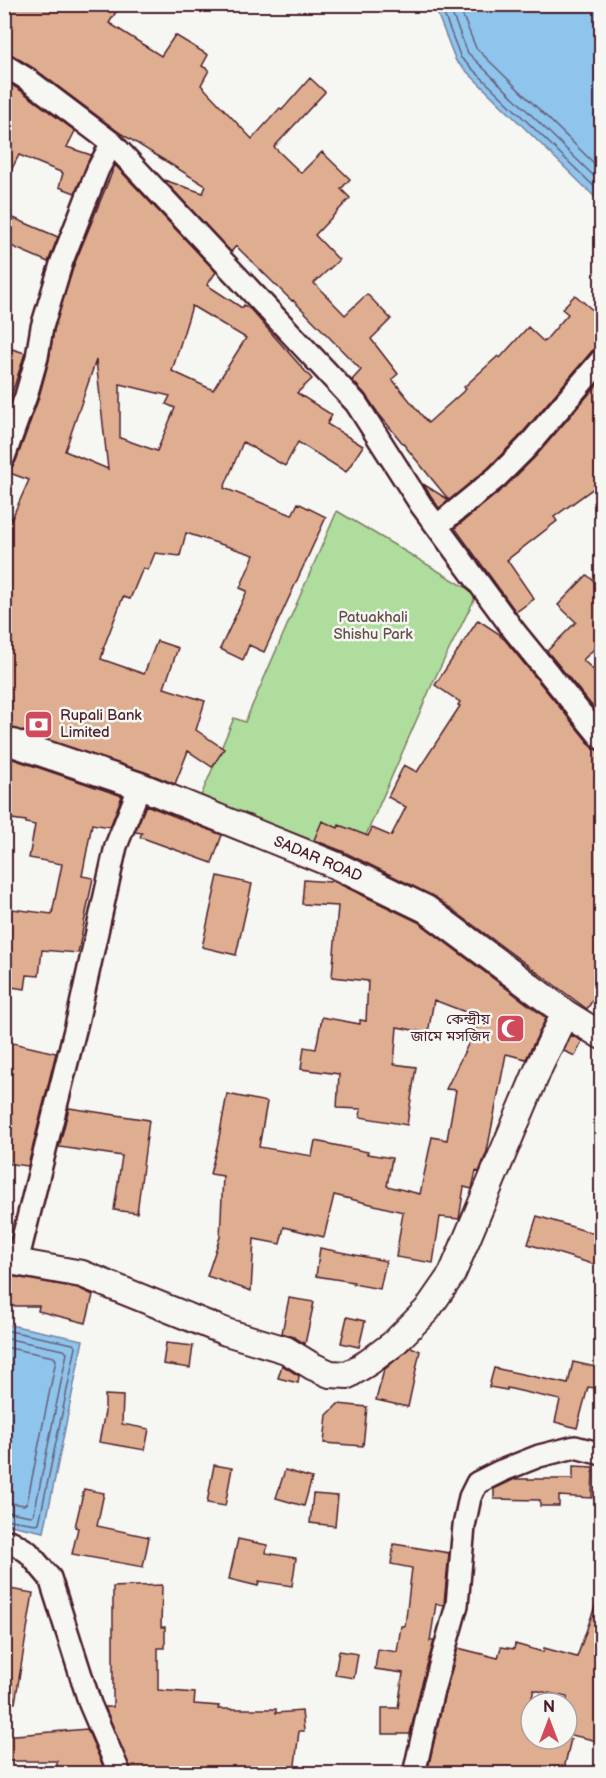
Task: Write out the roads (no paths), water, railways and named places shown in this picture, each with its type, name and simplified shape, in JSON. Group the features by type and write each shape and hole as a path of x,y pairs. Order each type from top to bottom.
{"street":[{"path":"4,65 27,79 112,143 356,404 421,505 515,632 602,739"},
{"path":"4,457 26,396 37,357 42,327 62,261 98,169 112,143"},
{"path":"437,526 497,477 527,447 602,359"},
{"name":"SADAR ROAD","path":"4,740 140,786 335,865 426,909 565,1012 602,1036"},
{"path":"140,786 116,846 78,1018 11,1261 82,1274 226,1332 286,1350 330,1374 348,1375 393,1344 427,1310 452,1274 526,1097 565,1012"},
{"path":"414,1773 432,1694 457,1605 464,1526 470,1497 477,1483 539,1456 575,1447 602,1454"},
{"path":"4,1541 12,1542 28,1552 50,1578 90,1704 120,1773"}],"water":[{"path":"434,5 601,5 601,203 456,61"},
{"path":"5,1324 83,1340 44,1532 5,1524"}],"place":[{"name":"Rupali Bank Limited","path":"39,724"},
{"name":"কেন্দ্রীয় জামে মসজিদ","path":"511,1028"}],"park label":[{"name":"Patuakhali Shishu Park","path":"373,626"}]}
